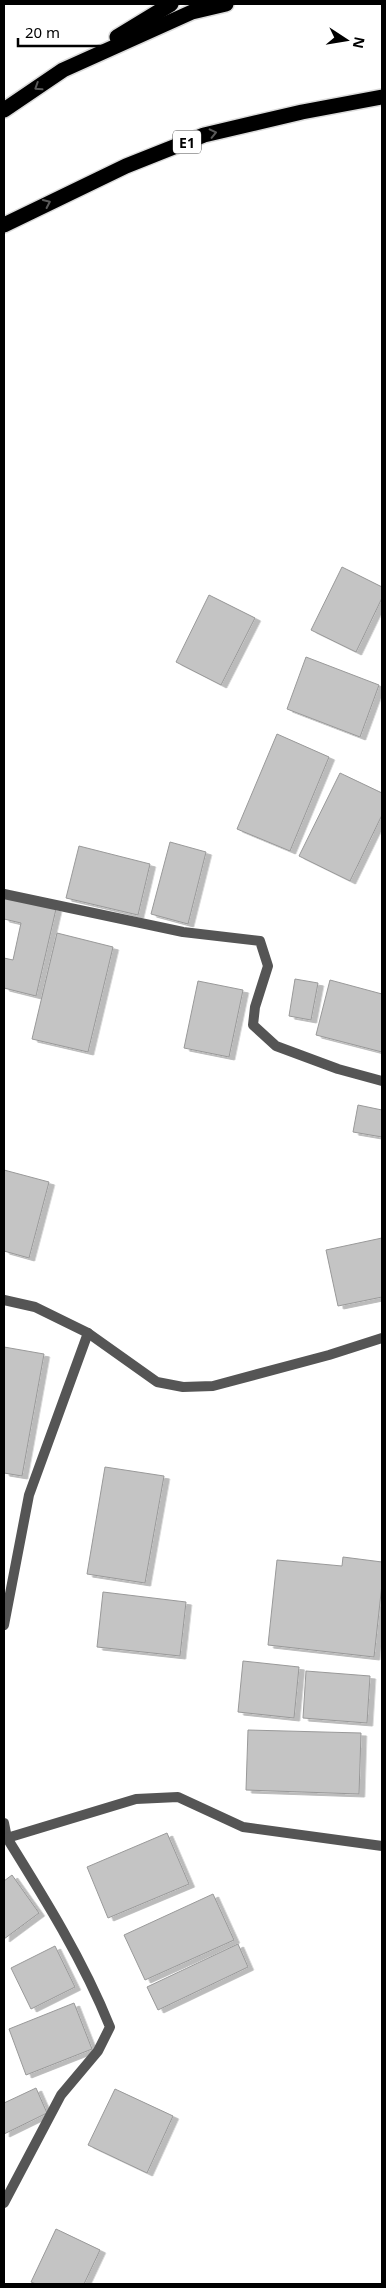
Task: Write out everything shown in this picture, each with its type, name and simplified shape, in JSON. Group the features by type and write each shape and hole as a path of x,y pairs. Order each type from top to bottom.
{"highway":[{"path":"4,110 63,70 171,4"},
{"path":"63,70 192,12 226,4"},
{"name":"E1","path":"4,225 126,166 204,135 302,112 382,97"}],"street":[{"path":"4,894 183,932 260,942 268,966 254,1008 253,1025 276,1046 338,1069 382,1081"},
{"path":"4,1300 35,1307 88,1334 157,1382 183,1387 213,1386 328,1356 382,1338"},
{"path":"4,1625 29,1495 88,1334"},
{"path":"7,1838 136,1799 178,1797 243,1827 382,1846"},
{"path":"4,1823 7,1838 57,1919 84,1968 110,2027 98,2051 61,2095 4,2203"}],"building":[{"path":"342,567 382,587 382,598 356,652 311,630"},
{"path":"209,595 255,618 221,685 176,662"},
{"path":"306,657 379,685 360,737 287,709"},
{"path":"277,734 329,757 290,851 237,829"},
{"path":"340,773 382,793 382,815 350,881 299,856"},
{"path":"170,842 206,852 188,924 151,914"},
{"path":"79,846 150,864 138,915 66,898"},
{"path":"4,897 56,909 36,996 4,988 4,958 13,960 21,923 4,919"},
{"path":"57,933 113,947 88,1052 32,1039"},
{"path":"295,979 318,983 311,1020 289,1016"},
{"path":"330,980 382,994 382,1052 316,1035"},
{"path":"198,981 243,990 229,1057 184,1048"},
{"path":"358,1105 382,1110 382,1137 353,1132"},
{"path":"4,1170 49,1182 29,1258 4,1251"},
{"path":"382,1238 382,1297 338,1306 326,1250"},
{"path":"4,1347 44,1354 22,1476 4,1473"},
{"path":"105,1467 164,1476 145,1583 87,1574"},
{"path":"343,1557 382,1562 382,1584 374,1657 268,1645 277,1560 342,1566"},
{"path":"103,1592 186,1602 180,1656 97,1647"},
{"path":"243,1661 299,1667 294,1718 238,1712"},
{"path":"306,1671 370,1676 367,1723 303,1718"},
{"path":"248,1730 361,1733 359,1794 246,1790"},
{"path":"167,1833 189,1884 108,1918 87,1867"},
{"path":"12,1875 39,1913 4,1939 4,1881"},
{"path":"213,1894 234,1940 145,1980 124,1935"},
{"path":"238,1944 248,1967 158,2010 147,1987"},
{"path":"55,1946 75,1987 31,2009 11,1968"},
{"path":"74,2003 92,2049 26,2075 9,2029"},
{"path":"36,2088 47,2113 4,2134 4,2103"},
{"path":"115,2089 173,2116 147,2173 88,2145"},
{"path":"56,2229 100,2250 84,2284 36,2284 31,2282"}]}
